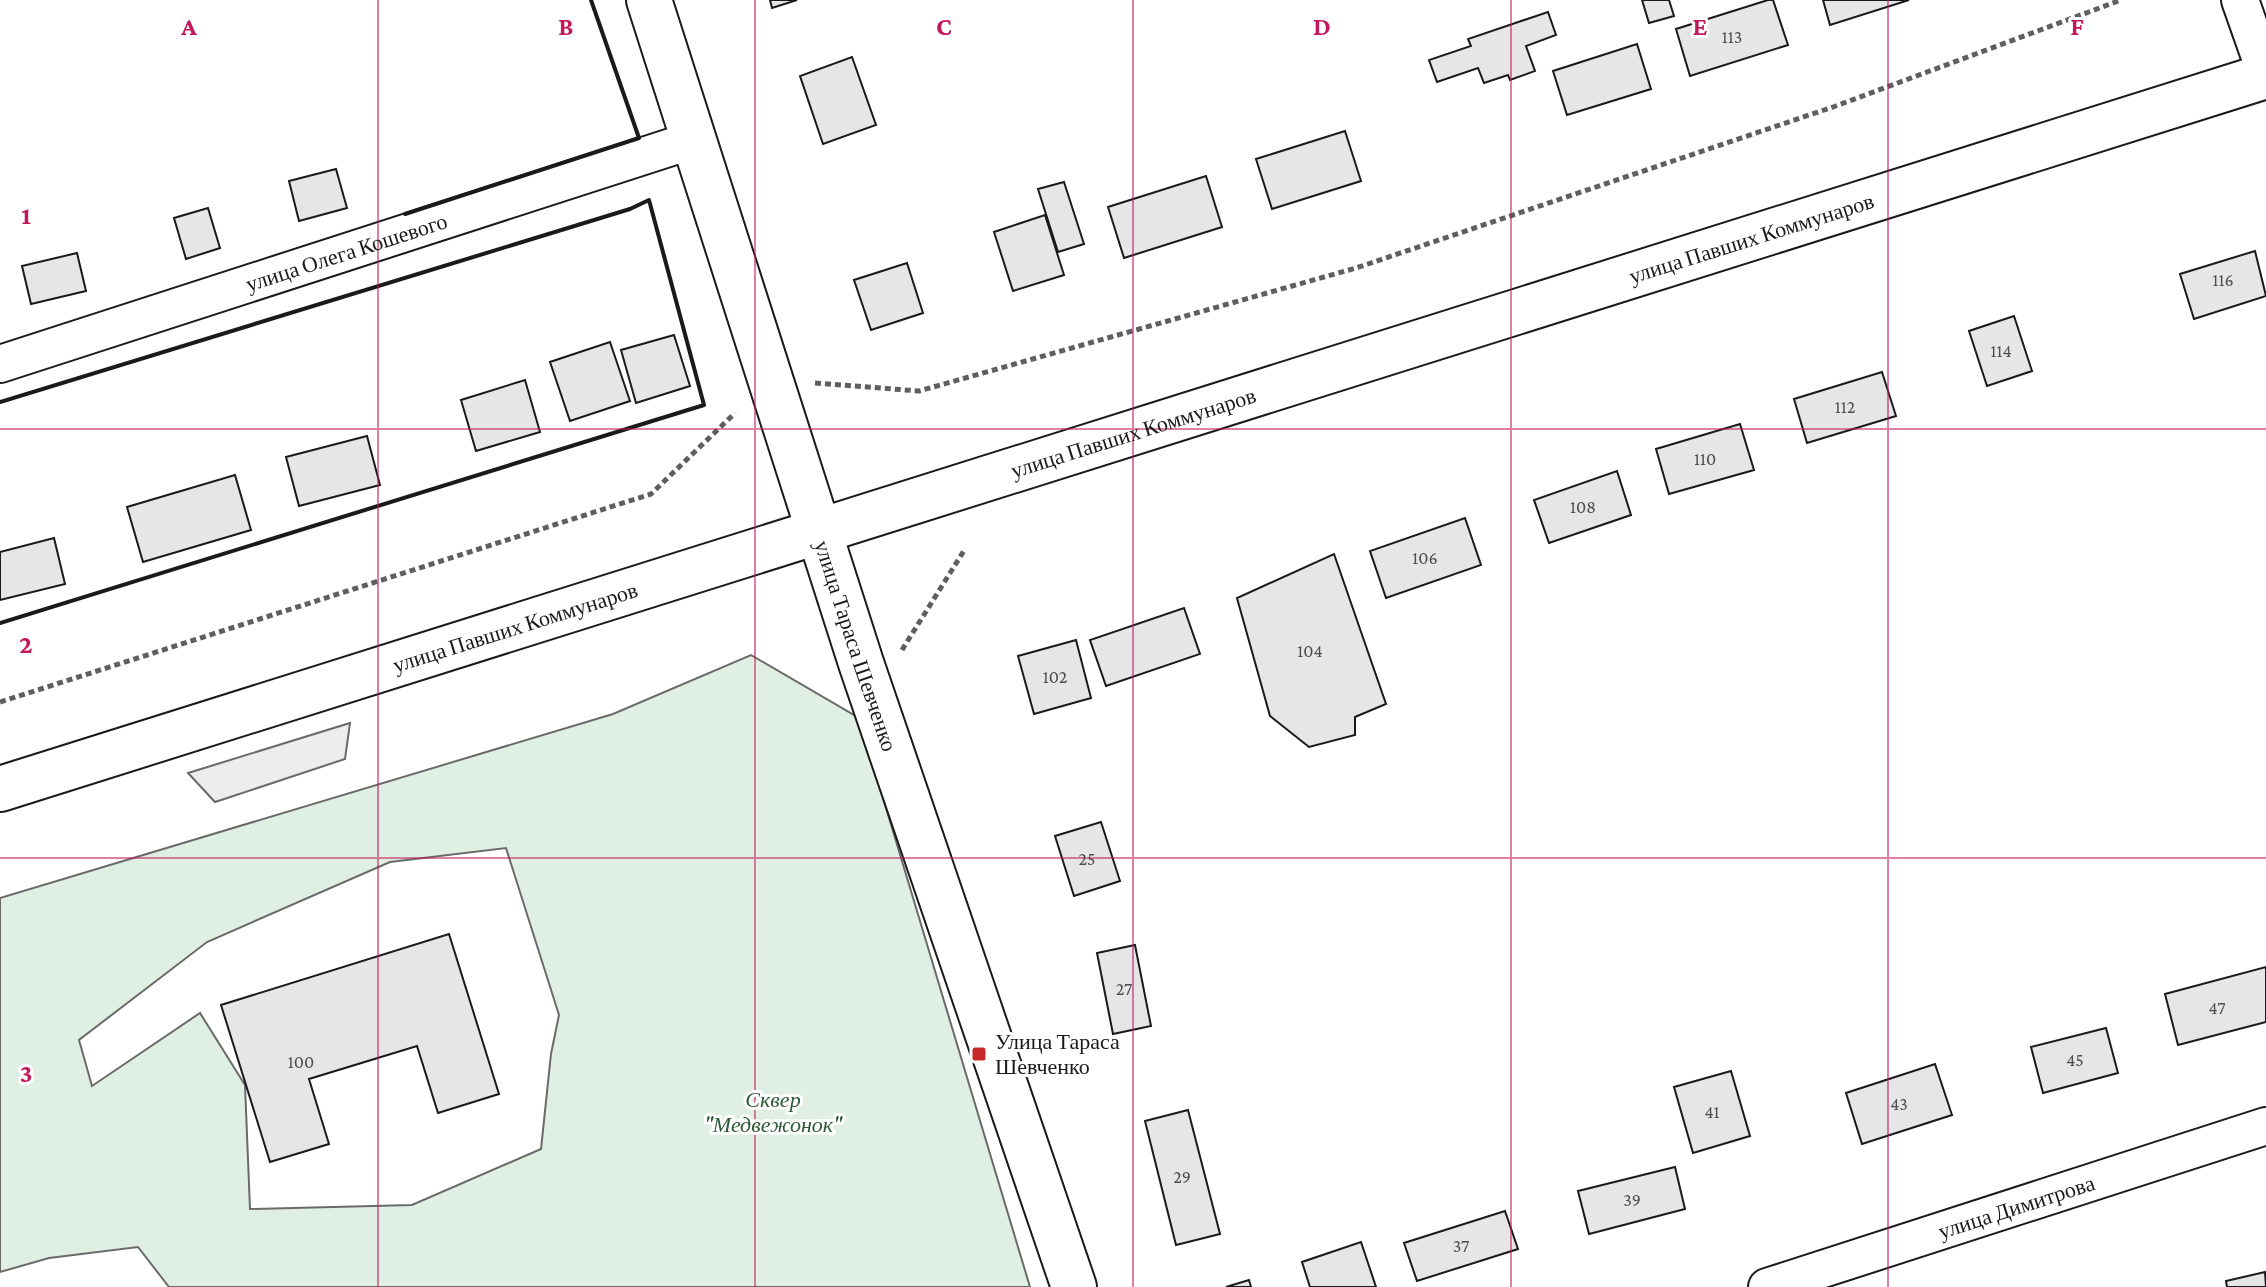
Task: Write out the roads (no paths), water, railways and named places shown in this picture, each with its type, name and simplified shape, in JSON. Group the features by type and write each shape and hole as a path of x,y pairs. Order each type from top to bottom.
{"street":[{"name":"улица Тараса Шевченко","path":"649,0 866,678 1074,1287"},
{"path":"2240,0 2266,75"},
{"name":"улица Павших Коммунаров","path":"0,789 2266,75"},
{"name":"улица Олега Кошевого","path":"0,364 693,140"},
{"name":"улица Димитрова","path":"1767,1287 2266,1126"}],"place":[{"name":"Улица Тараса Шевченко","path":"979,1054"}],"park label":[{"name":"Сквер \"Медвежонок\"","path":"773,1112"}]}
